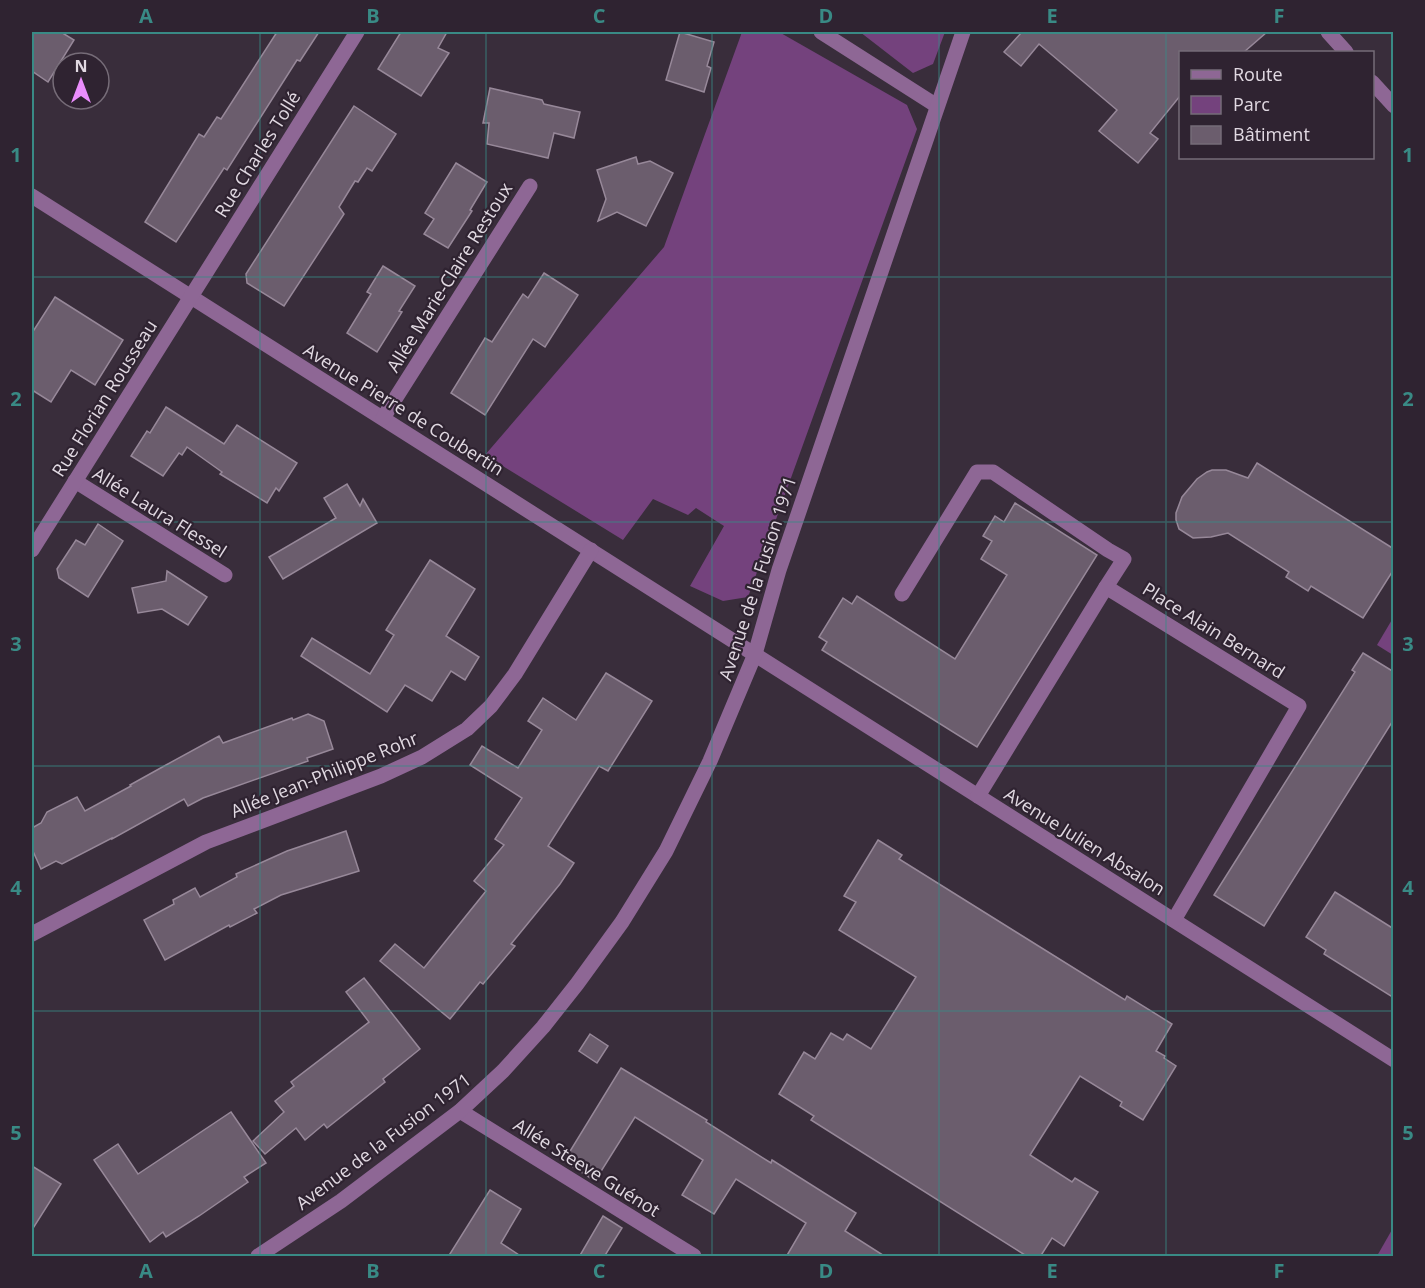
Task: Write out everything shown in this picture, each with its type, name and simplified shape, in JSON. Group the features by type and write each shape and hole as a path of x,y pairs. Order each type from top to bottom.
{"street":[{"name":"Rue Charles Tollé","path":"191,297 357,32"},
{"path":"821,32 937,106"},
{"name":"Avenue de la Fusion 1971","path":"258,1257 341,1201 460,1111 503,1071 543,1027 577,984 622,922 666,850 710,761 755,654 779,570 963,32"},
{"path":"1328,32 1345,51"},
{"path":"1374,84 1394,106"},
{"name":"Allée Marie-Claire Restoux","path":"383,418 530,186"},
{"name":"Avenue Pierre de Coubertin","path":"32,196 755,654"},
{"name":"Rue Florian Rousseau","path":"32,550 191,297"},
{"path":"902,594 976,472 993,472 1124,559 978,796"},
{"name":"Allée Laura Flessel","path":"75,481 225,575"},
{"name":"Allée Jean-Philippe Rohr","path":"32,934 206,842 381,776 423,757 467,729 491,706 515,674 591,550"},
{"name":"Place Alain Bernard","path":"1106,587 1299,706 1174,920"},
{"name":"Avenue Julien Absalon","path":"755,654 1394,1060"},
{"name":"Allée Steeve Guénot","path":"460,1111 694,1257"}],"green space":[{"path":"742,32 779,32 907,105 917,129 748,597 723,601 690,586 724,526 696,508 688,515 653,499 623,540 485,455 664,247"},
{"path":"860,32 945,32 933,64 913,73"},
{"path":"1393,618 1393,655 1377,645"},
{"path":"1393,1228 1393,1256 1377,1256"}],"building":[{"path":"32,32 61,32 74,40 67,51 51,51 51,77 48,82 32,71"},
{"path":"277,32 319,32 300,61 297,60 227,170 224,168 176,242 145,222 199,134 204,137 217,117 221,119"},
{"path":"401,32 447,32 438,48 449,53 421,96 378,69"},
{"path":"680,32 714,42 707,66 711,68 704,92 666,80"},
{"path":"1022,32 1267,32 1245,51 1179,51 1179,97 1150,133 1158,139 1138,163 1099,131 1117,110 1039,44 1021,66 1004,52"},
{"path":"490,88 542,100 544,104 580,112 574,138 554,133 548,158 487,144 489,123 483,123"},
{"path":"354,106 396,134 372,171 367,168 358,182 355,181 339,207 344,214 284,306 247,283 246,274"},
{"path":"636,157 638,164 650,161 673,173 646,226 617,212 598,221 606,199 597,170"},
{"path":"456,163 487,182 470,210 472,211 448,248 424,234 434,219 425,213"},
{"path":"383,266 415,286 377,352 347,333 371,294 367,292"},
{"path":"544,273 578,295 545,347 533,339 485,415 451,393 485,338 492,342 523,294 528,298"},
{"path":"55,297 123,340 95,385 71,370 51,402 32,390 32,333"},
{"path":"166,407 224,444 237,425 297,463 279,491 276,488 267,503 220,474 222,472 187,447 182,455 179,453 163,476 131,456 147,431 150,433"},
{"path":"1257,463 1394,549 1394,569 1363,618 1311,586 1308,591 1286,577 1289,572 1228,533 1193,538 1179,529 1176,513 1182,497 1197,479 1212,470 1226,470 1248,478"},
{"path":"347,484 360,506 363,499 377,523 283,579 269,557 336,518 324,498"},
{"path":"1015,503 1097,555 977,747 822,650 827,642 819,637 843,598 852,604 857,596 955,659 1007,575 981,559 992,541 983,536 995,516 1004,522"},
{"path":"98,524 123,541 88,597 59,578 57,569 76,540 85,545"},
{"path":"430,560 475,589 446,636 479,657 465,680 451,671 432,701 405,685 387,712 301,656 312,638 370,674 394,635 386,630"},
{"path":"167,571 207,597 188,625 162,609 138,613 132,588 166,581"},
{"path":"1363,653 1394,672 1394,719 1264,926 1214,895 1355,672 1352,670"},
{"path":"606,673 652,701 608,771 599,766 548,846 574,863 560,884 511,944 515,946 483,984 480,982 450,1019 380,961 395,944 424,968 486,891 474,881 504,845 495,839 522,798 470,765 482,746 518,768 542,730 528,721 543,698 576,720"},
{"path":"308,714 324,721 333,749 307,758 308,761 203,798 188,806 184,799 62,864 56,861 41,869 32,849 32,828 41,823 47,812 77,797 85,811 219,736 223,743"},
{"path":"346,831 359,871 281,895 254,909 257,913 230,927 229,925 165,960 144,920 174,904 173,900 195,888 200,897 237,877 236,874 287,851"},
{"path":"878,840 902,855 899,859 1125,1000 1127,996 1172,1024 1156,1051 1176,1066 1143,1120 1120,1106 1122,1102 1080,1076 1030,1155 1072,1182 1075,1178 1098,1192 1064,1246 1052,1238 1040,1257 1028,1257 811,1120 814,1116 779,1094 804,1052 815,1059 831,1033 843,1040 847,1034 871,1049 916,977 839,930 856,902 844,896"},
{"path":"1335,892 1394,929 1394,998 1324,954 1326,950 1306,937"},
{"path":"364,978 420,1049 383,1079 385,1082 327,1128 324,1124 305,1140 296,1128 265,1154 253,1141 284,1112 275,1101 294,1086 291,1082 369,1022 346,992"},
{"path":"590,1034 608,1046 597,1063 579,1051"},
{"path":"621,1068 707,1120 706,1122 771,1163 772,1160 856,1213 845,1231 886,1257 786,1257 806,1223 736,1179 714,1214 682,1195 703,1160 635,1117 595,1181 564,1161"},
{"path":"231,1112 266,1163 244,1177 248,1182 199,1216 166,1237 163,1232 150,1242 94,1160 118,1144 138,1174"},
{"path":"32,1166 61,1184 32,1230"},
{"path":"490,1190 521,1209 501,1243 522,1257 448,1257"},
{"path":"603,1216 622,1228 604,1257 579,1257"}]}
